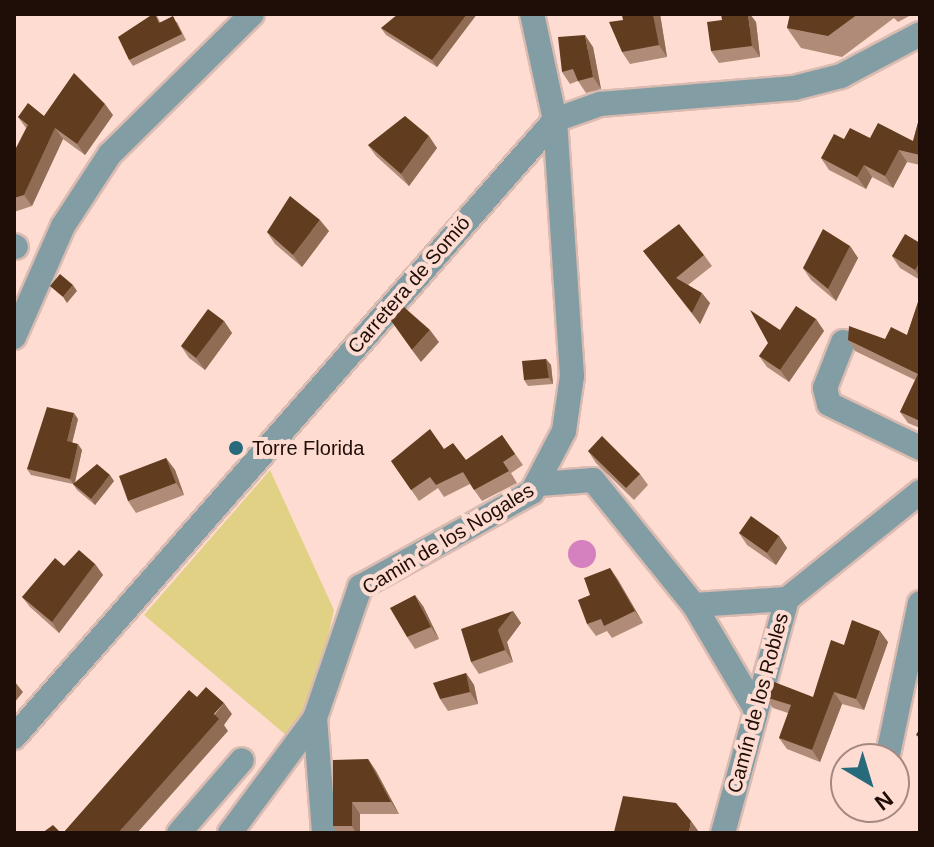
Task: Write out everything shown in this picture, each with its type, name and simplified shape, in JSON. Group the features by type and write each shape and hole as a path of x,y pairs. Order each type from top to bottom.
{"street":[{"path":"15,333 63,226 110,154 252,14"},
{"name":"Camin de los Nogales","path":"230,833 315,718 360,587 539,484 558,444 572,376 555,120 532,14"},
{"path":"540,45 549,14"},
{"name":"Carretera de Somió","path":"14,737 555,120 600,104 794,88 841,76 920,34"},
{"path":"843,342 825,388 829,404 920,448"},
{"path":"558,444 593,480 694,605 756,710"},
{"path":"539,484 593,480"},
{"name":"Camín de los Robles","path":"723,833 787,599 918,503"},
{"path":"694,605 787,599"},
{"path":"890,743 920,603"},
{"path":"315,718 324,833"},
{"path":"179,833 242,760"}],"shaded area":[{"path":"270,470 334,610 312,706 286,735 144,615"},
{"path":"582,540 592,544 596,554 592,564 582,568 572,564 568,554 572,544"}],"building":[{"path":"153,14 159,23 173,16 182,34 129,60 118,37"},
{"path":"398,14 467,14 432,60 381,28"},
{"path":"622,14 653,14 659,45 622,52 609,22 623,20"},
{"path":"721,14 748,14 752,46 711,51 707,22 722,20"},
{"path":"790,14 858,14 828,36 787,28"},
{"path":"585,35 593,77 578,81 573,69 562,72 558,37"},
{"path":"74,73 105,104 77,144 55,128 24,195 14,198 14,152 28,125 18,117 28,103 44,116"},
{"path":"920,115 920,155 899,150 885,176 864,165 857,177 821,158 834,134 844,139 850,128 870,138 878,123 913,141"},
{"path":"405,116 429,136 401,174 368,145"},
{"path":"290,196 320,220 293,255 267,232"},
{"path":"679,224 704,255 676,278 702,293 692,313 643,251"},
{"path":"823,229 850,246 828,289 803,268"},
{"path":"905,234 920,243 920,262 915,270 892,256"},
{"path":"60,274 73,285 63,297 50,286"},
{"path":"920,296 920,421 900,412 918,374 848,340 849,326 885,339 891,327 907,335"},
{"path":"397,301 430,330 412,350 387,315"},
{"path":"796,306 816,319 780,370 759,356 768,343 750,310 780,330"},
{"path":"208,309 224,321 196,358 181,346"},
{"path":"546,359 549,378 524,380 522,361"},
{"path":"47,407 74,413 67,441 78,444 70,479 27,469"},
{"path":"430,429 444,449 453,443 466,460 502,435 515,454 503,462 509,471 474,490 463,472 436,485 430,477 411,490 391,461"},
{"path":"602,436 640,474 626,488 588,451"},
{"path":"166,458 176,483 128,501 119,476"},
{"path":"97,464 110,475 91,499 73,484"},
{"path":"751,516 779,536 767,553 739,533"},
{"path":"79,550 95,564 52,622 22,597 55,558 64,566"},
{"path":"610,568 635,611 604,626 601,619 587,624 578,600 590,595 584,578"},
{"path":"415,595 431,627 407,637 390,608"},
{"path":"513,611 498,630 505,650 471,662 461,629"},
{"path":"852,620 880,631 856,699 834,692 812,750 779,738 791,705 765,697 769,680 813,697 831,640 844,645"},
{"path":"466,673 470,692 440,699 433,683"},
{"path":"206,687 224,703 214,714 219,719 118,833 63,833 189,690 197,697"},
{"path":"368,759 391,802 352,802 352,826 333,826 333,760"},
{"path":"623,796 676,803 691,821 689,833 614,832"},
{"path":"53,825 61,833 42,833"}],"place":[{"name":"Torre Florida","path":"236,448"}]}
